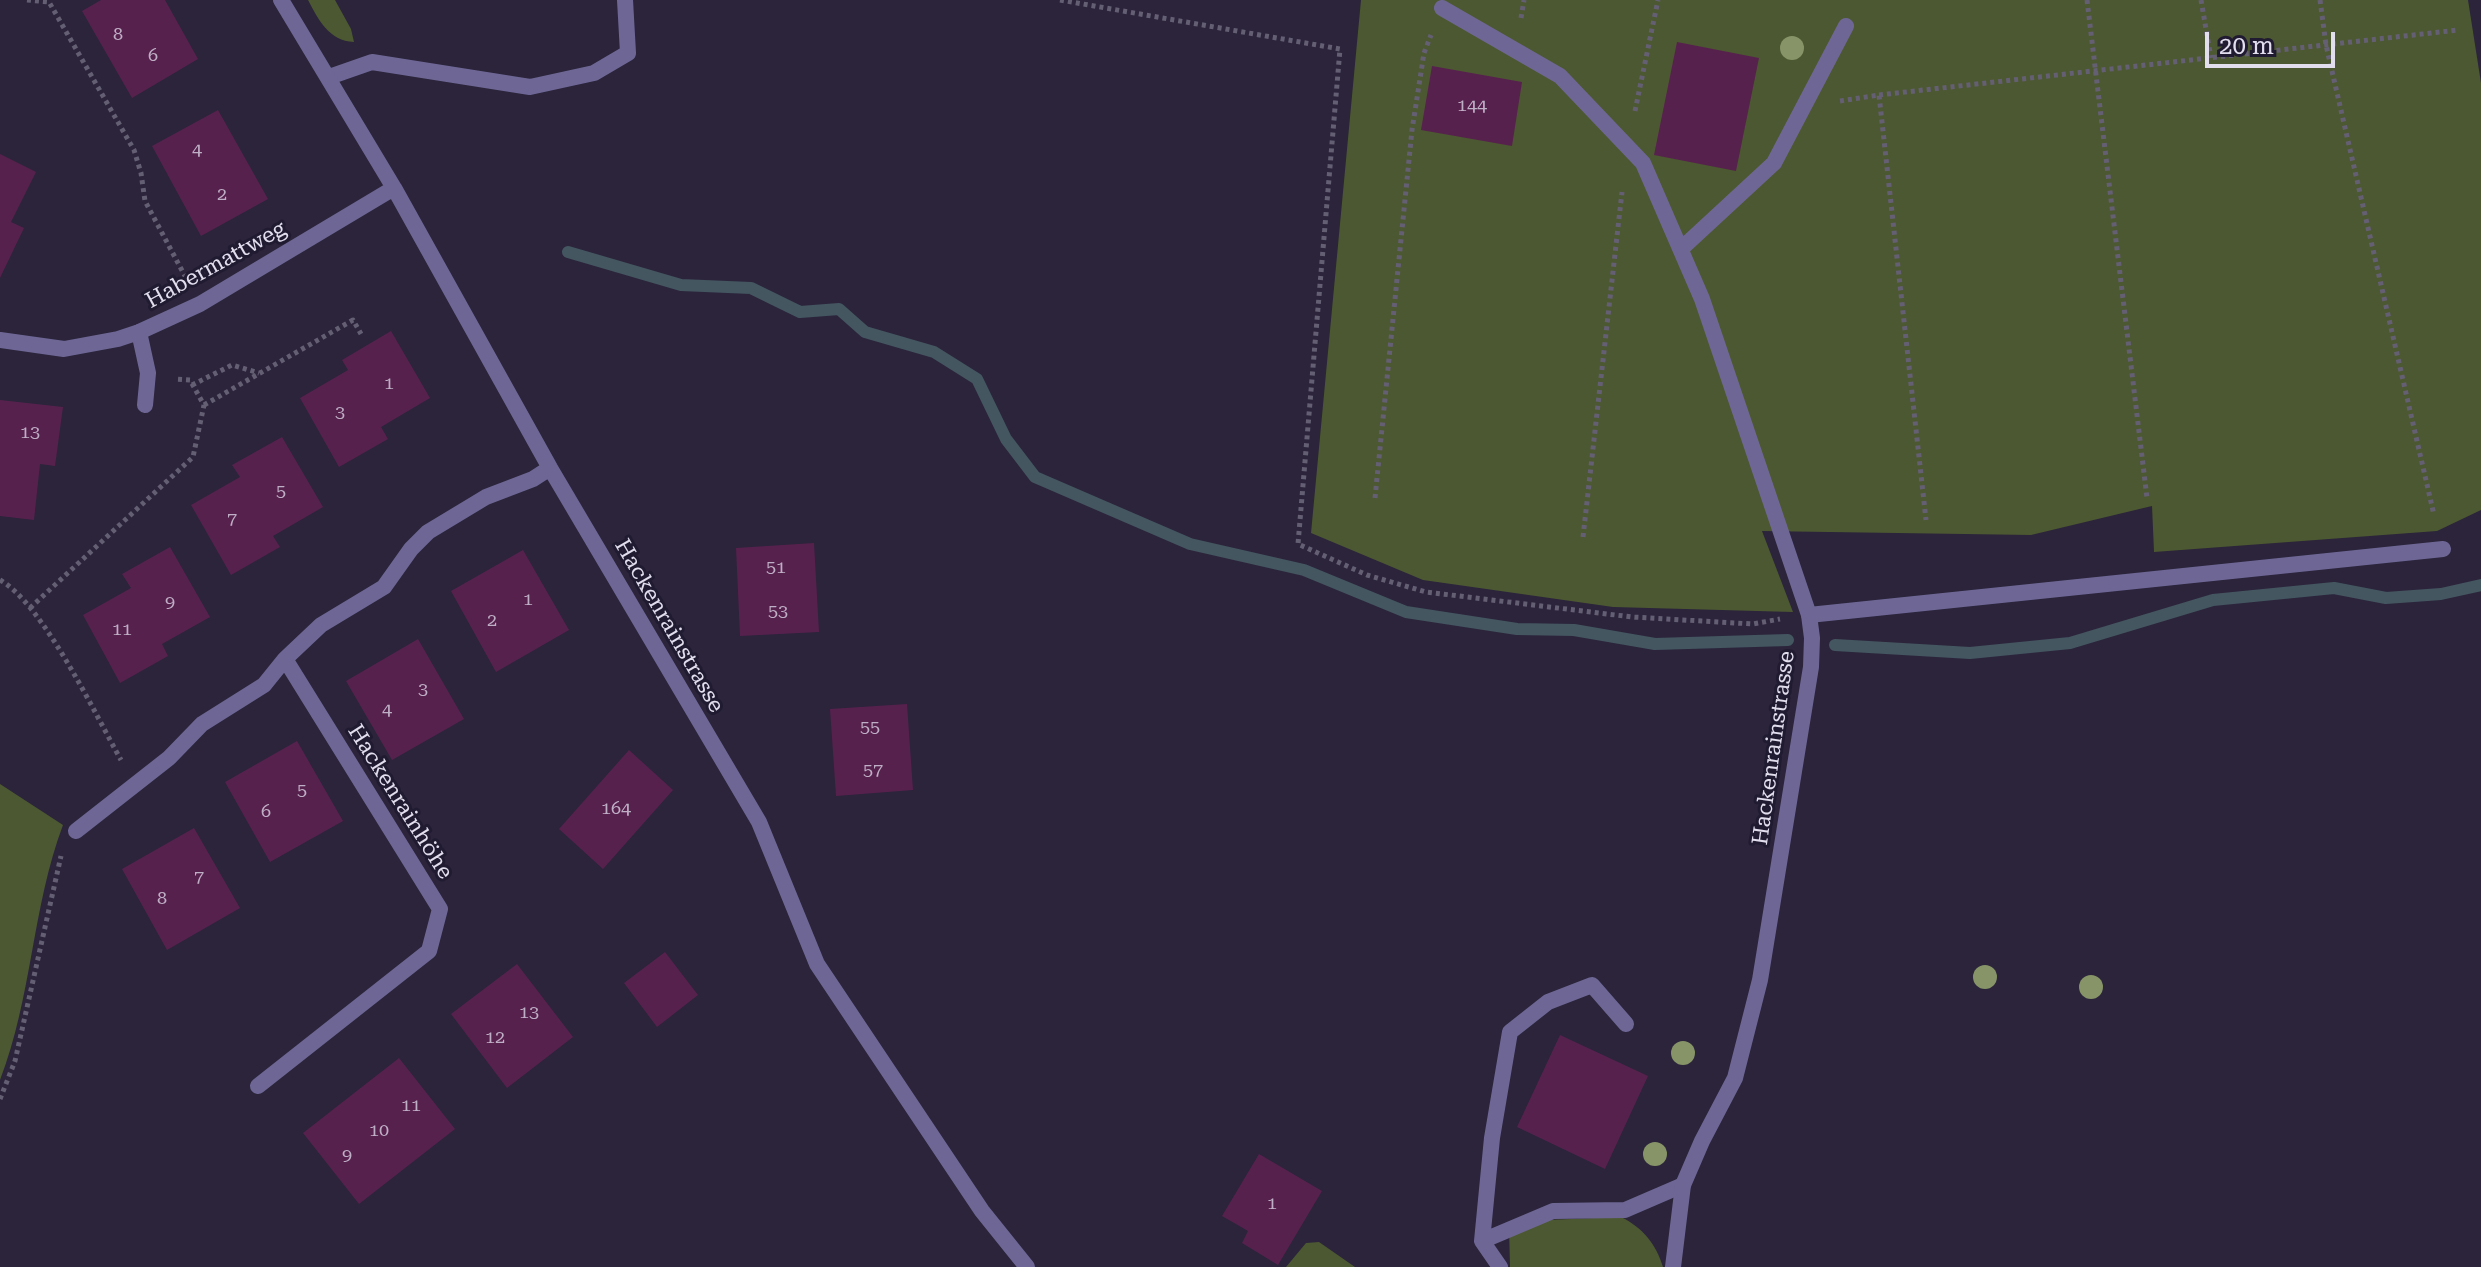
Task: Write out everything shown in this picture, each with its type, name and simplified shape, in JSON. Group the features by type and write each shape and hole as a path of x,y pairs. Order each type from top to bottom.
{"street":[{"name":"Hackenrainstrasse","path":"281,0 394,188 550,468 759,822 817,964 982,1211 1027,1267"},
{"path":"329,77 372,62 530,87 594,73 628,53 625,0"},
{"name":"Hackenrainstrasse","path":"1442,8 1560,76 1643,163 1702,299 1809,615 1811,667 1760,980 1735,1078 1683,1185 1673,1267"},
{"path":"1681,249 1774,163 1846,26"},
{"name":"Habermattweg","path":"0,340 64,349 139,332 200,304 394,188"},
{"path":"139,332 148,377 145,405"},
{"path":"76,831 169,758 202,724 264,685 285,659 321,625 384,587 411,549 428,532 486,497 533,479 550,468"},
{"path":"1809,615 2443,549"},
{"name":"Hackenrainhöhe","path":"258,1086 429,951 440,909 285,659"},
{"path":"1500,1267 1482,1241 1492,1138 1510,1032 1548,1002 1592,985 1626,1024"},
{"path":"1482,1241 1553,1211 1625,1210 1683,1185"}],"path":[{"path":"27,0 50,1 134,150 145,201 200,304"},
{"path":"1060,0 1340,49 1298,544 1367,575 1426,592 1632,617 1753,624 1809,615"},
{"path":"1583,537 1628,146 1658,0"},
{"path":"2087,0 2147,498"},
{"path":"2201,0 2211,58"},
{"path":"2320,0 2326,45 2434,515"},
{"path":"1375,498 1412,130 1424,53 1442,8"},
{"path":"1804,106 2458,30"},
{"path":"1879,95 1926,520"},
{"path":"204,405 353,320 361,334"},
{"path":"192,385 232,365 260,374"},
{"path":"30,608 193,457 204,405 190,380 148,377"},
{"path":"0,580 10,586 41,621 135,785"},
{"path":"0,1099 15,1061 58,862 76,831"}],"green space":[{"path":"308,0 335,0 351,29 354,42 331,33"},
{"path":"1361,0 2468,0 2481,83 2481,510 2437,531 2154,552 2152,506 2031,535 1762,531 1793,612 1613,607 1423,580 1311,533"},
{"path":"0,784 63,825 45,888 19,1017 0,1080"},
{"path":"1621,1217 1648,1238 1663,1267 1510,1267 1509,1227 1521,1221"},
{"path":"1319,1242 1355,1267 1286,1267 1306,1243"}],"building":[{"path":"101,0 165,0 198,59 132,98 82,11"},
{"path":"1677,42 1759,58 1736,171 1654,155"},
{"path":"1432,66 1522,82 1512,146 1421,130"},
{"path":"218,110 268,199 201,236 152,146"},
{"path":"0,154 36,172 11,222 24,228 0,278"},
{"path":"391,331 430,398 381,427 388,439 339,467 300,398 348,370 342,360"},
{"path":"0,400 63,407 55,466 40,464 34,520 0,516"},
{"path":"282,437 323,507 273,536 280,547 231,575 191,505 240,477 232,465"},
{"path":"814,543 819,632 740,636 736,548"},
{"path":"170,547 210,617 162,644 168,656 120,683 83,615 131,588 122,574"},
{"path":"523,550 569,630 496,672 451,591"},
{"path":"418,639 464,719 392,760 346,681"},
{"path":"907,704 913,790 836,796 830,709"},
{"path":"297,741 343,821 270,862 225,782"},
{"path":"629,750 673,790 603,869 559,829"},
{"path":"194,828 240,908 167,950 122,869"},
{"path":"665,952 698,995 657,1027 624,983"},
{"path":"517,964 573,1037 507,1088 451,1014"},
{"path":"1560,1035 1648,1076 1605,1169 1517,1127"},
{"path":"399,1058 455,1129 359,1204 303,1133"},
{"path":"1259,1154 1322,1191 1278,1265 1242,1243 1248,1231 1222,1216"}],"waterway":[{"path":"568,252 681,285 751,288 800,312 839,309 865,332 934,352 977,379 1006,439 1035,477 1190,544 1304,570 1406,612 1517,629 1574,630 1655,644 1788,640"},
{"path":"1835,645 1970,653 2070,643 2213,600 2334,588 2386,598 2441,594 2481,585"}]}
